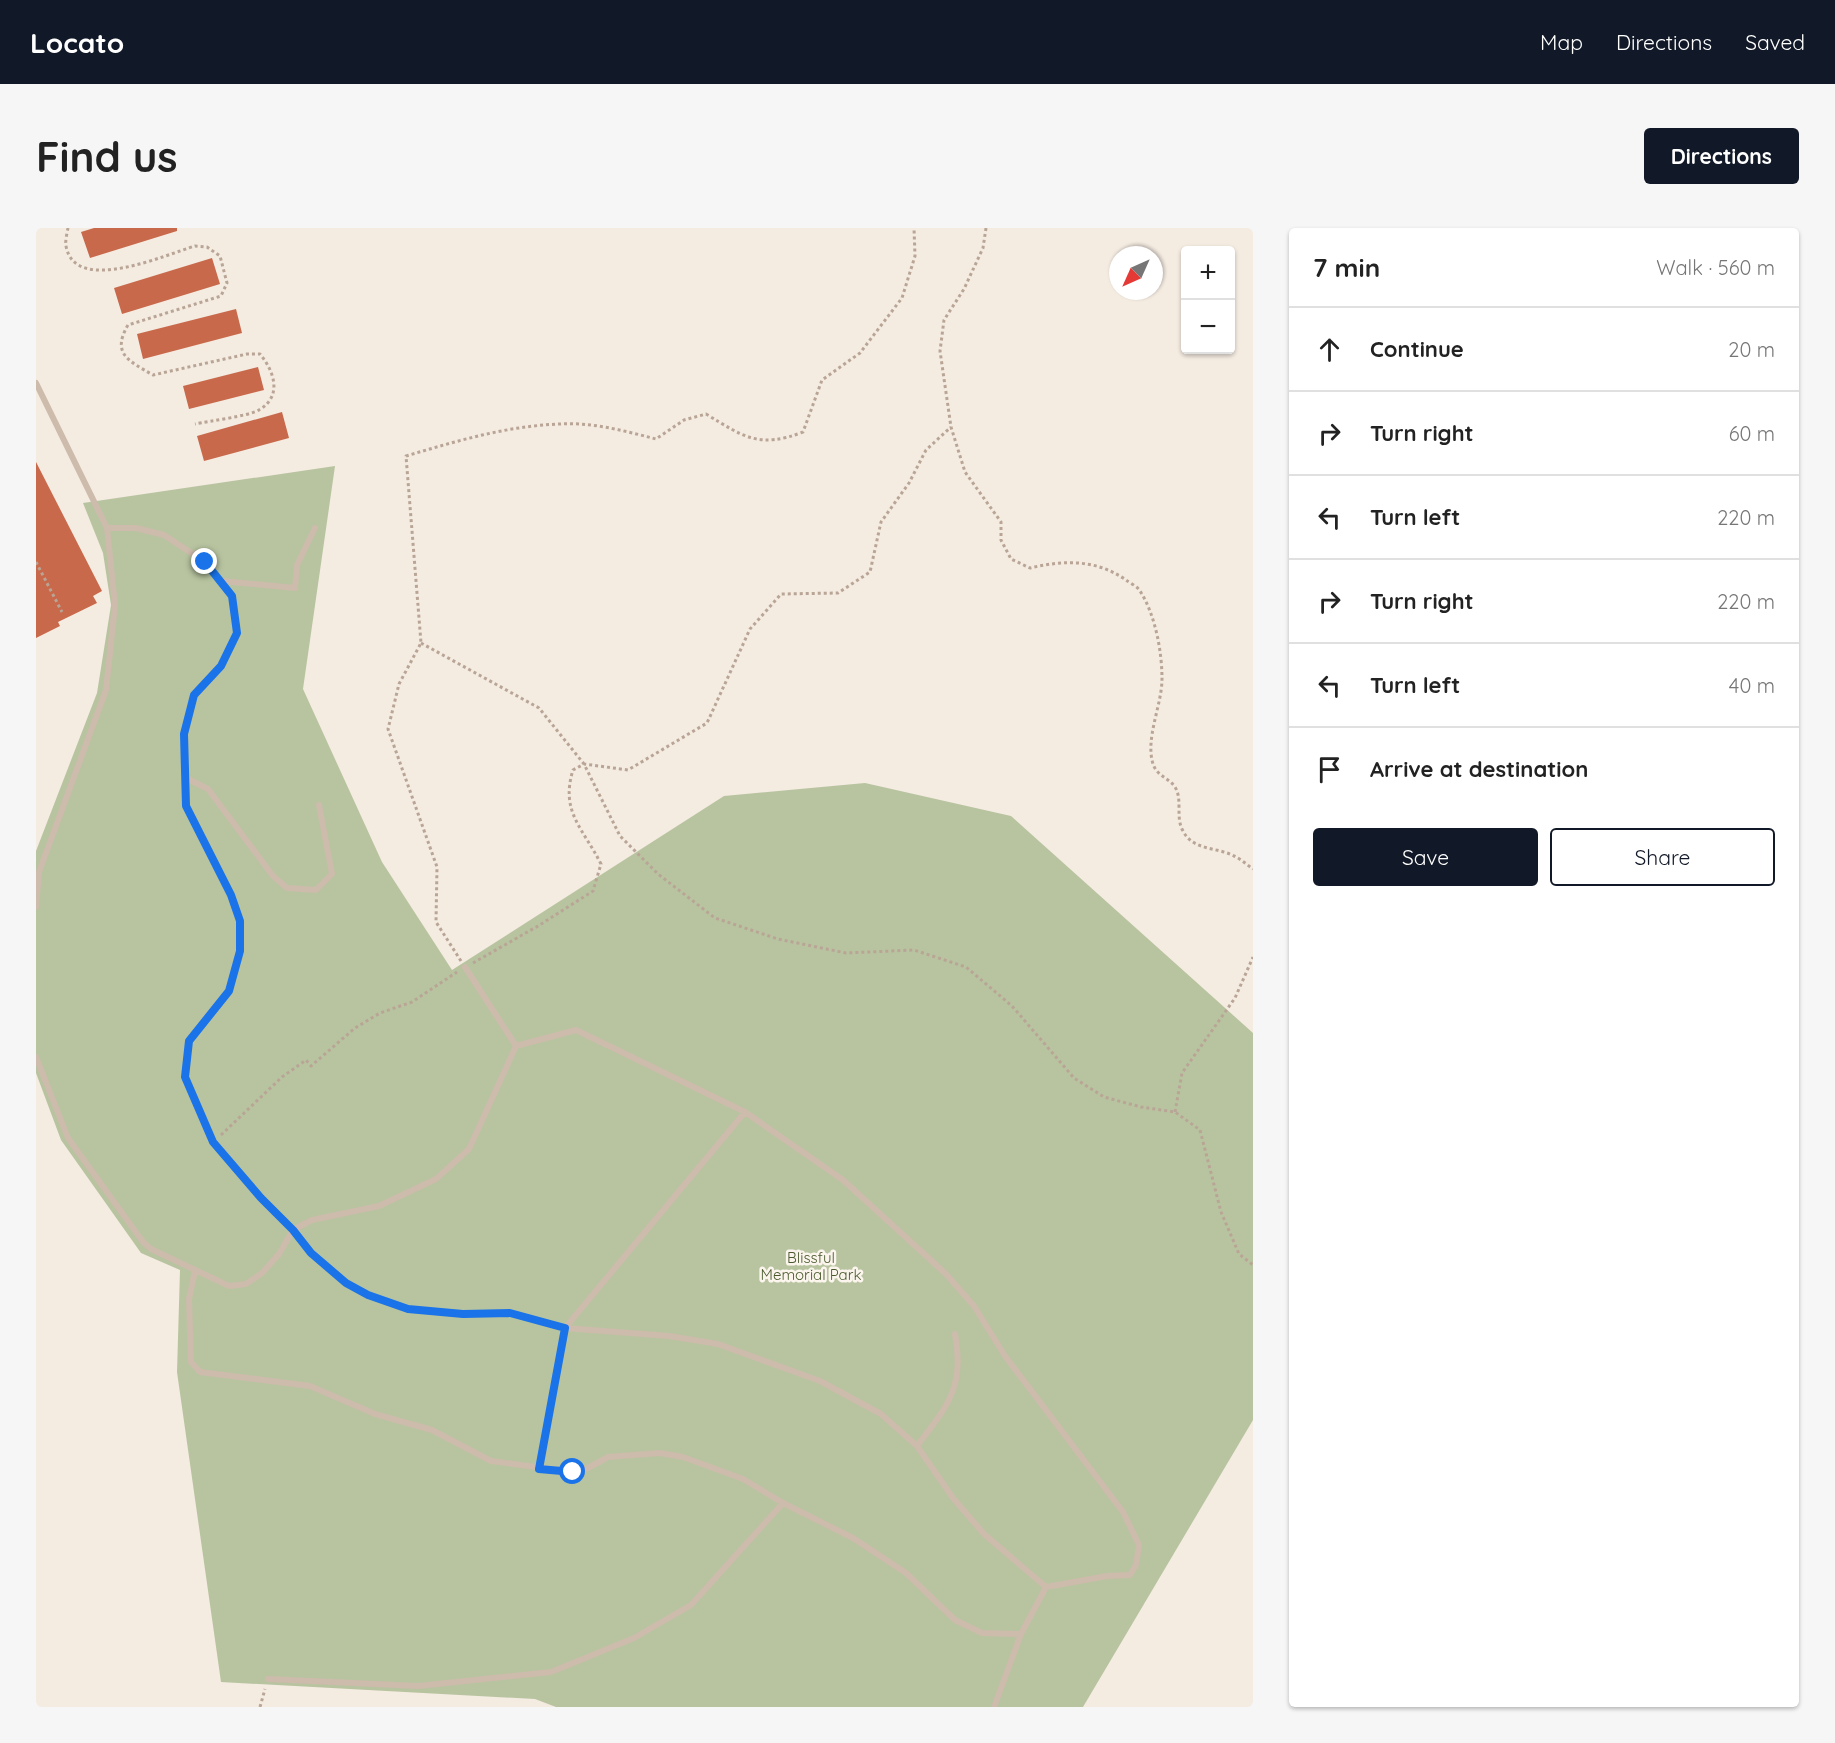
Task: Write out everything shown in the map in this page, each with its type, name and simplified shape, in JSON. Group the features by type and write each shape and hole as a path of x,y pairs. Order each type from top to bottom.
{"lane":[{"path":"36,383 107,528 116,605 106,690 39,872 36,907"},
{"path":"107,528 136,528 164,535 205,562 232,596 237,633 221,666 194,695 184,734 186,806 231,895 240,921 240,951 229,991 189,1041 185,1077 213,1142 261,1198 293,1230 311,1253 346,1283 368,1295 408,1309 463,1314 510,1313 565,1328 669,1336 718,1344 820,1381 881,1414 917,1446 953,1498 984,1534 1046,1587"},
{"path":"222,581 296,588 297,566 315,528"},
{"path":"186,778 208,789 273,876 287,888 316,890 332,874 319,805"},
{"path":"465,967 516,1046"},
{"path":"516,1046 576,1030 746,1112 843,1180 946,1274 974,1306 1005,1356 1124,1512 1139,1545 1136,1565 1130,1575 1107,1576 1046,1587"},
{"path":"36,1057 68,1138 151,1250 229,1286 246,1284 262,1273 279,1254 293,1230 312,1220 379,1206 436,1179 469,1149 516,1046"},
{"path":"539,1469 565,1328 746,1112"},
{"path":"195,1271 189,1299 191,1362 201,1372 310,1386 375,1414 432,1430 491,1461 573,1472 588,1468 608,1457 660,1453 683,1457 743,1479 783,1503 853,1538 906,1573 955,1620 982,1633 1021,1634"},
{"path":"917,1446 942,1413 956,1386 959,1354 955,1334"},
{"path":"268,1679 418,1686 551,1672 634,1638 691,1605 783,1503"},
{"path":"994,1707 1021,1634 1046,1587"}],"path":[{"path":"68,228 66,246 72,258 88,270 108,272 195,246 207,247 220,256 227,283 221,296 128,325 120,338 121,350 130,362 153,375 247,354 260,354 271,366 276,381 270,399 259,411 195,424"},
{"path":"465,967 436,922 437,867 388,729 399,684 421,643 406,456 481,433 561,423 615,428 656,439 684,420 706,414 734,431 760,441 779,441 803,432 822,380 860,353 902,298 915,256 914,228"},
{"path":"986,228 978,258 964,289 944,320 940,351 951,428 965,472 1001,522 1001,540 1011,559 1030,568 1055,562 1082,562 1112,570 1139,589 1154,622 1162,679 1153,743 1153,764 1159,775 1174,786 1179,798 1178,813 1183,832 1195,844 1233,855 1253,869"},
{"path":"213,1142 282,1077 306,1060 311,1066 355,1028 380,1013 411,1002 593,891 601,864 591,844 572,818 567,789 573,770 584,764 628,770 707,723 750,628 781,594 838,593 870,572 881,522 909,483 926,450 951,428"},
{"path":"36,562 62,612"},
{"path":"421,643 539,708 584,764 620,836 658,874 715,918 778,939 846,953 914,951 966,968 1012,1006 1074,1078 1104,1097 1141,1107 1175,1112 1200,1130 1221,1212 1239,1254 1253,1265"},
{"path":"1175,1112 1182,1073 1235,998 1253,957"},
{"path":"260,1707 268,1679"}],"green space":[{"name":"Blissful Memorial Park","path":"335,466 303,689 382,862 452,970 724,796 865,783 1011,816 1253,1033 1253,1420 1083,1707 556,1707 535,1699 221,1682 177,1372 180,1270 141,1253 61,1140 36,1073 36,851 97,693 111,605 103,553 83,503"}],"building":[{"path":"94,228 177,228 177,231 90,258 81,232"},
{"path":"212,258 220,284 122,314 114,288"},
{"path":"236,309 242,333 143,359 137,334"},
{"path":"258,367 264,390 189,409 183,386"},
{"path":"282,412 289,438 204,461 197,436"},
{"path":"36,462 102,591 93,596 97,603 58,622 60,626 36,638"}],"route":[{"path":"205,562 232,596 237,633 221,666 194,695 184,734 186,806 216,861 231,895 240,921 240,951 229,991 189,1041 185,1077 213,1142 311,1253 346,1283 368,1295 408,1309 463,1314 510,1313 565,1328 539,1469 573,1472"}]}
